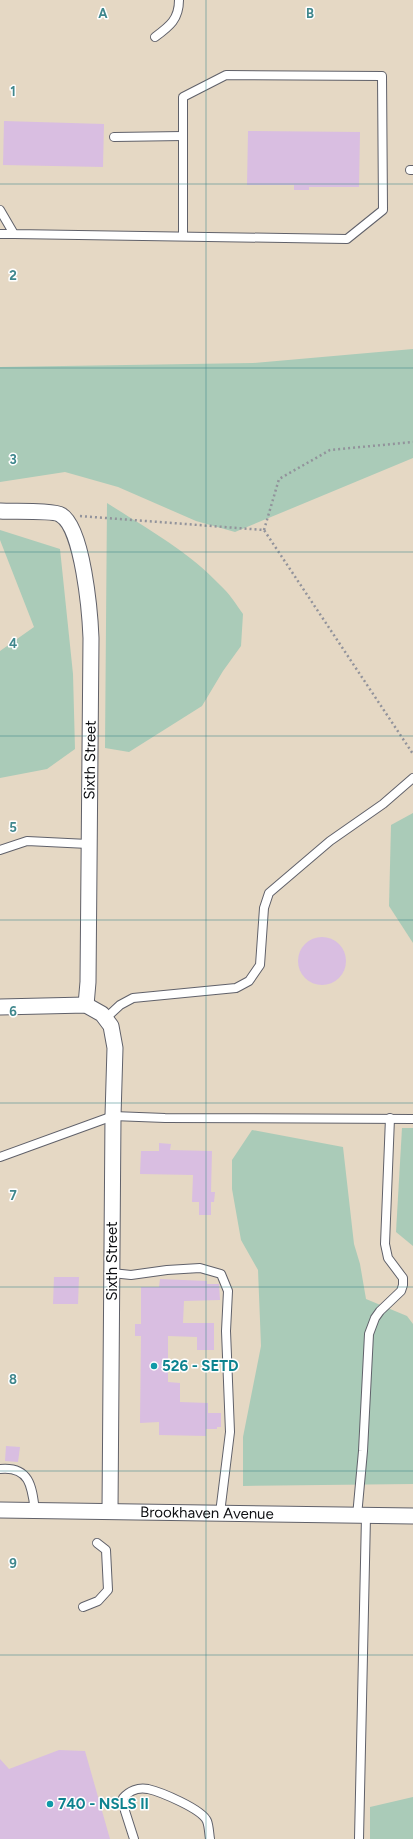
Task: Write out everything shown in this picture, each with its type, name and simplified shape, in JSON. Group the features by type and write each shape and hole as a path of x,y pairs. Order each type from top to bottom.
{"street":[{"path":"0,511 57,513 64,517"},
{"name":"Sixth Street","path":"64,517 72,530 79,551 89,600 91,638 88,844 88,982 86,1005"},
{"path":"0,1007 86,1005 104,1016"},
{"name":"Sixth Street","path":"104,1016 111,1026 115,1048 113,1116 110,1511"},
{"name":"Brookhaven Avenue","path":"0,1510 413,1516"}],"lane":[{"path":"155,37 168,27 179,12 179,0"},
{"path":"0,234 347,238 383,210 382,76 226,75 183,97 183,236"},
{"path":"114,137 182,136"},
{"path":"0,210 14,234"},
{"path":"104,1016 133,998 236,988 249,981 260,966 264,908 269,893 330,841 383,804 413,778"},
{"path":"0,850 27,841 88,844"},
{"path":"0,1157 113,1116 165,1118 413,1119"},
{"path":"359,1839 361,1516 369,1334 375,1318 380,1311 401,1291 403,1285 403,1278 388,1258 385,1244 390,1118"},
{"path":"112,1273 131,1275 167,1270 200,1268 221,1274 228,1291 226,1331 230,1432 220,1513"},
{"path":"0,1469 21,1472 27,1477 32,1490 35,1510"},
{"path":"83,1607 98,1601 108,1590 106,1550 97,1542"},
{"path":"134,1839 123,1804 123,1798 127,1793 134,1790 148,1789 196,1808 207,1820 210,1839"}],"path":[{"path":"264,530 279,479 330,450 413,442"},
{"path":"64,517 264,530"},
{"path":"264,530 413,754"}],"shaded area":[{"path":"0,0 413,0 413,1839 0,1839"}],"green space":[{"path":"413,349 413,458 235,532 196,521 118,487 65,472 0,482 0,367 253,363"},
{"path":"107,503 194,561 226,592 243,614 241,646 223,671 202,706 129,752 105,748"},
{"path":"0,530 60,549 73,674 75,749 47,769 0,778 0,651 34,627 0,540"},
{"path":"413,813 413,943 389,906 391,825"},
{"path":"402,1128 413,1128 413,1246 396,1232"},
{"path":"252,1130 343,1147 354,1244 360,1264 366,1299 407,1316 413,1324 413,1484 243,1486 243,1437 261,1346 258,1270 241,1240 232,1189 232,1160"},
{"path":"413,1797 413,1839 370,1839 370,1807"}],"building":[{"path":"4,121 104,124 103,167 3,165"},
{"path":"248,131 360,132 359,187 309,187 309,190 294,190 294,185 247,185"},
{"path":"322,937 331,939 339,944 344,952 346,961 344,970 339,978 331,983 322,985 313,983 305,978 300,970 298,961 300,952 305,944 313,939"},
{"path":"159,1143 171,1144 170,1150 212,1151 211,1192 215,1192 214,1202 211,1202 211,1215 199,1215 199,1202 192,1202 193,1175 140,1174 141,1151 159,1151"},
{"path":"54,1277 79,1277 78,1304 53,1304"},
{"name":"526 - SETD","path":"160,1279 207,1281 207,1284 219,1284 220,1300 184,1301 183,1323 214,1323 214,1350 197,1350 197,1337 168,1336 168,1382 180,1383 180,1402 208,1403 208,1413 221,1413 221,1427 217,1427 217,1429 206,1429 206,1436 159,1435 159,1422 140,1423 141,1336 135,1336 135,1324 141,1324 141,1287 159,1287"},
{"path":"6,1446 20,1447 18,1462 5,1461"},
{"name":"740 - NSLS II","path":"59,1750 85,1751 110,1839 0,1839 0,1759 9,1769"}],"place":[{"name":"526 - SETD","path":"154,1366"},
{"name":"740 - NSLS II","path":"50,1804"}]}
